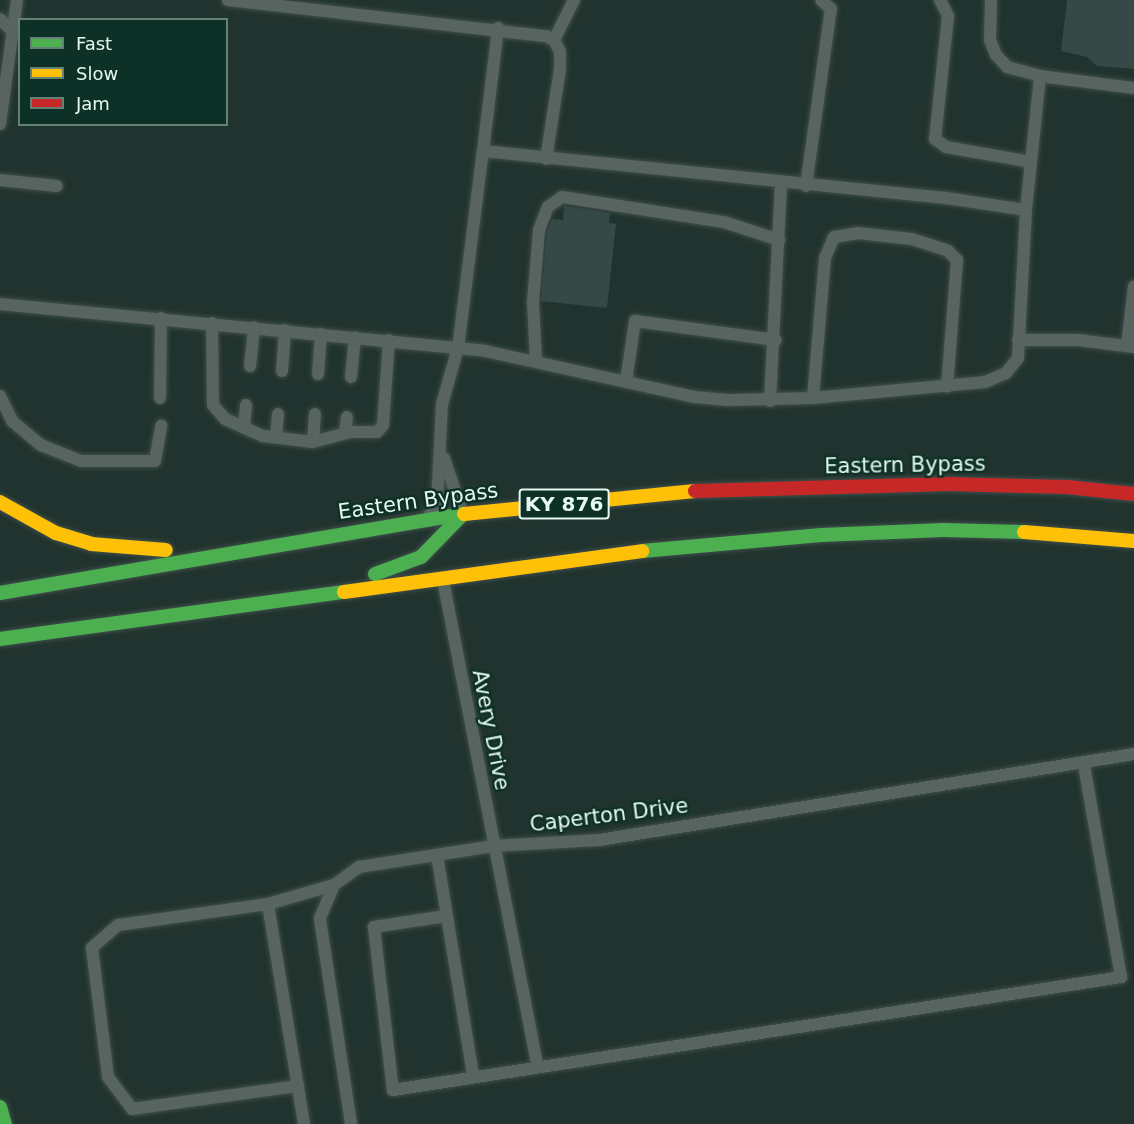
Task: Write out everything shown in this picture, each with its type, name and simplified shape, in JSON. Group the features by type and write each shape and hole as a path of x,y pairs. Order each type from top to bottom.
{"main road":[{"name":"Eastern Bypass","path":"0,593 209,554 427,519 717,489 950,484 1067,487 1134,494"},
{"path":"0,502 56,533 91,544 209,554"},
{"path":"266,603 400,568 436,546 463,514"},
{"path":"0,639 639,551 820,534 943,530 1066,533 1134,540"},
{"path":"0,1107 5,1124"}],"lane":[{"path":"0,124 17,0"},
{"path":"228,0 498,28 554,40"},
{"path":"554,40 574,0"},
{"path":"806,186 831,9 821,0"},
{"path":"940,0 948,16 935,139 946,147 1031,162"},
{"path":"991,0 988,23 996,55 1007,67 1040,76 1134,88"},
{"path":"0,19 13,32"},
{"path":"427,519 437,503 442,451 442,404 458,348 498,28"},
{"path":"546,159 560,69 560,52 554,40"},
{"path":"0,304 458,348 536,361 694,397 770,401 985,382 1006,373 1018,358 1026,210 1040,76"},
{"path":"483,152 781,184 946,198 1026,210"},
{"path":"0,180 57,186"},
{"path":"770,401 776,340 781,184"},
{"path":"536,361 533,302 543,214 562,197 724,222 779,240"},
{"path":"813,398 825,258 834,237 858,233 912,239 948,251 957,260 947,387"},
{"path":"1018,340 1131,346 1134,286"},
{"path":"160,398 161,318"},
{"path":"626,381 635,321 776,340"},
{"path":"212,323 213,405 225,419 244,428 276,437 313,442 345,433 377,432 383,425 389,340"},
{"path":"250,366 254,327"},
{"path":"282,371 285,330"},
{"path":"318,374 321,334"},
{"path":"351,377 355,337"},
{"path":"0,396 12,421 41,445 81,461 155,461 160,426"},
{"path":"244,428 246,405"},
{"path":"276,437 278,414"},
{"path":"313,442 315,414"},
{"path":"345,433 347,417"},
{"path":"442,451 463,514"},
{"name":"Avery Drive","path":"443,579 493,846 531,1016 537,1065"},
{"name":"Caperton Drive","path":"334,885 359,867 493,846 599,840 1084,764 1134,754"},
{"path":"446,916 374,927 393,1090 537,1065 1121,977 1084,764"},
{"path":"437,855 472,1076"},
{"path":"298,1086 132,1109 108,1077 92,948 118,925 268,904 334,885"},
{"path":"334,885 320,918 351,1124"},
{"path":"268,904 304,1124"}],"building":[{"path":"1067,0 1134,0 1134,69 1097,66 1087,57 1061,51"},
{"path":"564,206 610,213 609,223 616,224 607,308 541,301 547,232 552,219 563,220"}],"traffic: fast":[{"path":"375,574 421,557 463,514"},
{"path":"0,593 464,514"},
{"path":"642,551 821,535 943,530 1024,532"},
{"path":"0,639 344,592"},
{"path":"0,1107 5,1124"}],"traffic: slow":[{"path":"464,514 695,491"},
{"path":"0,502 56,533 91,544 166,550"},
{"path":"1024,532 1134,541"},
{"path":"344,592 642,551"}],"traffic: jam":[{"path":"695,491 950,484 1067,487 1134,494"}]}
